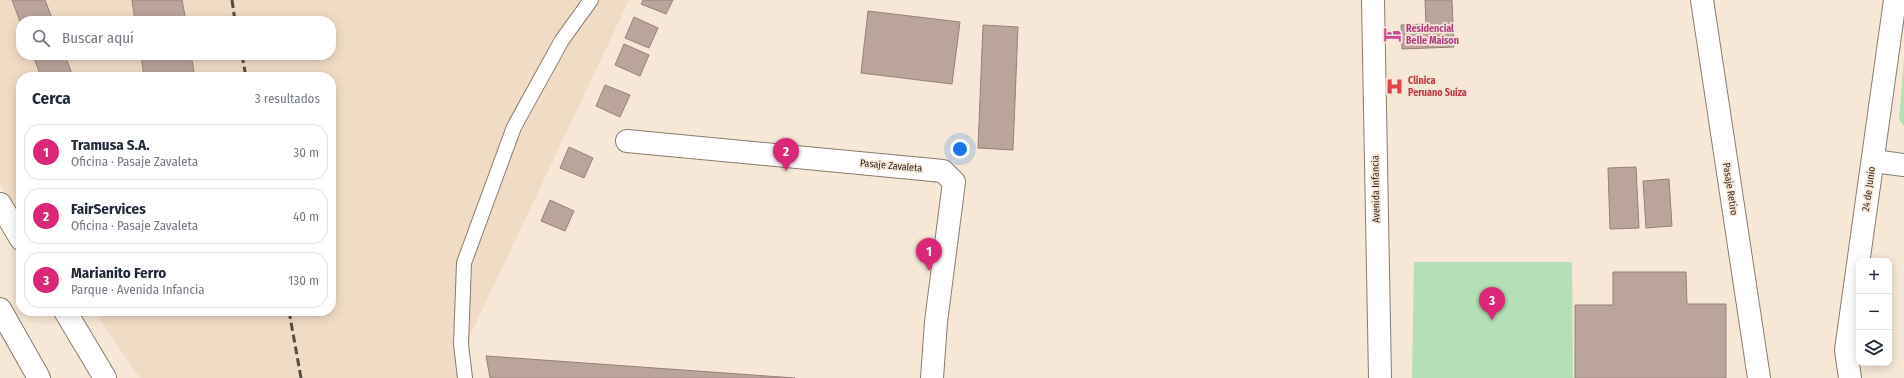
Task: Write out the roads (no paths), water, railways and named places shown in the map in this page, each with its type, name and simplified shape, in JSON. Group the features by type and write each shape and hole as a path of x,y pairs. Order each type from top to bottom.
{"street":[{"name":"Avenida Infancia","path":"1373,0 1380,378"},
{"name":"Pasaje Retiro","path":"1702,0 1759,378"},
{"name":"24 de Junio","path":"1850,378 1846,350 1874,161 1895,0"},
{"name":"Pasaje Zavaleta","path":"627,141 943,171 954,182 936,322 932,378"},
{"path":"1874,161 1904,165"},
{"path":"0,204 16,231"},
{"path":"0,309 39,378"},
{"path":"68,316 105,378"},
{"path":"1840,378 1846,350"}],"lane":[{"path":"465,378 461,344 464,263 514,127 562,40 591,0"}],"railway":[{"path":"232,0 234,16"},
{"path":"243,60 245,72"},
{"path":"290,316 301,378"}],"place":[{"name":"Residencial Belle Maison","path":"1393,35"},
{"name":"Clinica Peruano Suiza","path":"1395,87"},
{"name":"FairServices","path":"786,171"},
{"name":"Tramusa S.A.","path":"929,271"},
{"name":"Marianito Ferro","path":"1492,320"}]}
